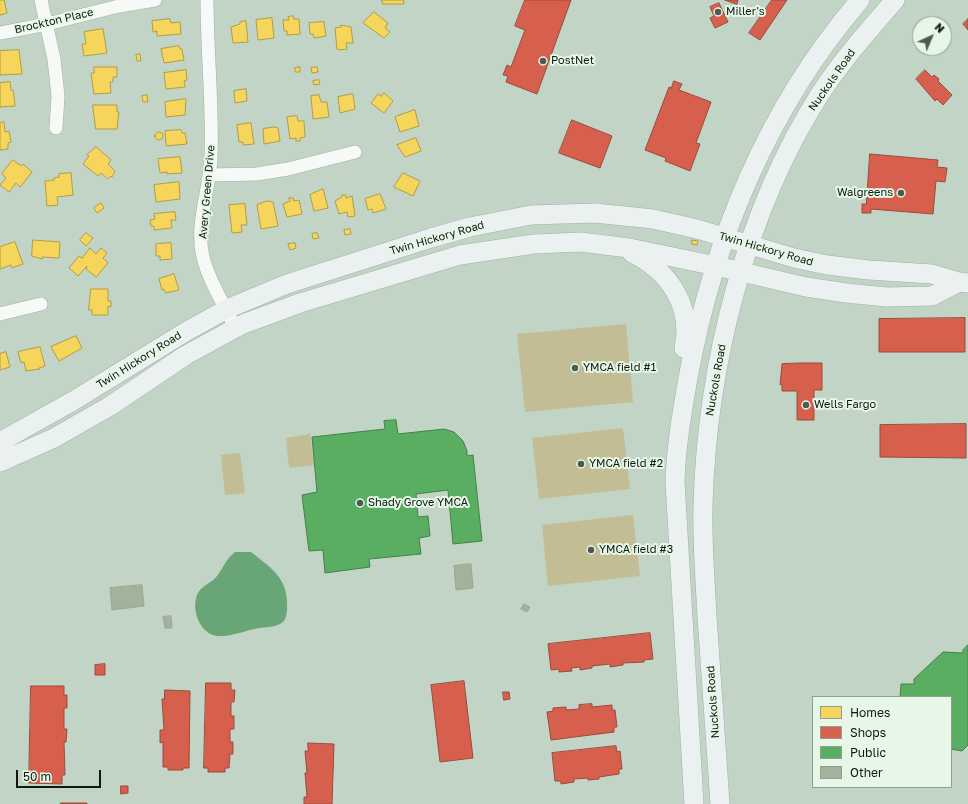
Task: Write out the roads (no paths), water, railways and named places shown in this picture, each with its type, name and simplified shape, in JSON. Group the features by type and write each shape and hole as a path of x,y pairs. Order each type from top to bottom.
{"main road":[{"path":"677,441 692,355 705,299 724,237 753,166 784,107 821,49 860,0"},
{"name":"Nuckols Road","path":"720,804 703,556 705,451 713,390 740,271 779,172 810,110 834,74 895,0"},
{"name":"Twin Hickory Road","path":"0,442 73,401 187,331 227,309 287,284 431,238 470,226 531,215 581,213 631,216 677,224 827,265 869,270 932,274 964,282"},
{"name":"Twin Hickory Road","path":"0,462 60,434 110,406 186,355 235,328 300,302 460,255 534,244 581,242 600,243 740,271 806,287 846,293 887,297 932,296 964,282"},
{"path":"600,243 633,254 646,261 668,279 681,302 686,317 686,330 678,380 676,506 694,804"}],"street":[{"path":"41,0 54,59 58,96 56,128"},
{"name":"Brockton Place","path":"0,33 47,24 93,11 155,0"},
{"name":"Avery Green Drive","path":"207,0 212,100 212,150 201,229 203,256 214,287 227,309 235,328"},
{"path":"209,175 257,174 288,169 355,152"},
{"path":"0,314 41,304"}],"place":[{"name":"Miller's","path":"718,12"},
{"name":"PostNet","path":"543,61"},
{"name":"Walgreens","path":"901,193"},
{"name":"YMCA field #1","path":"575,368"},
{"name":"Wells Fargo","path":"806,405"},
{"name":"YMCA field #2","path":"581,464"},
{"name":"Shady Grove YMCA","path":"360,503"},
{"name":"YMCA field #3","path":"591,550"}]}
